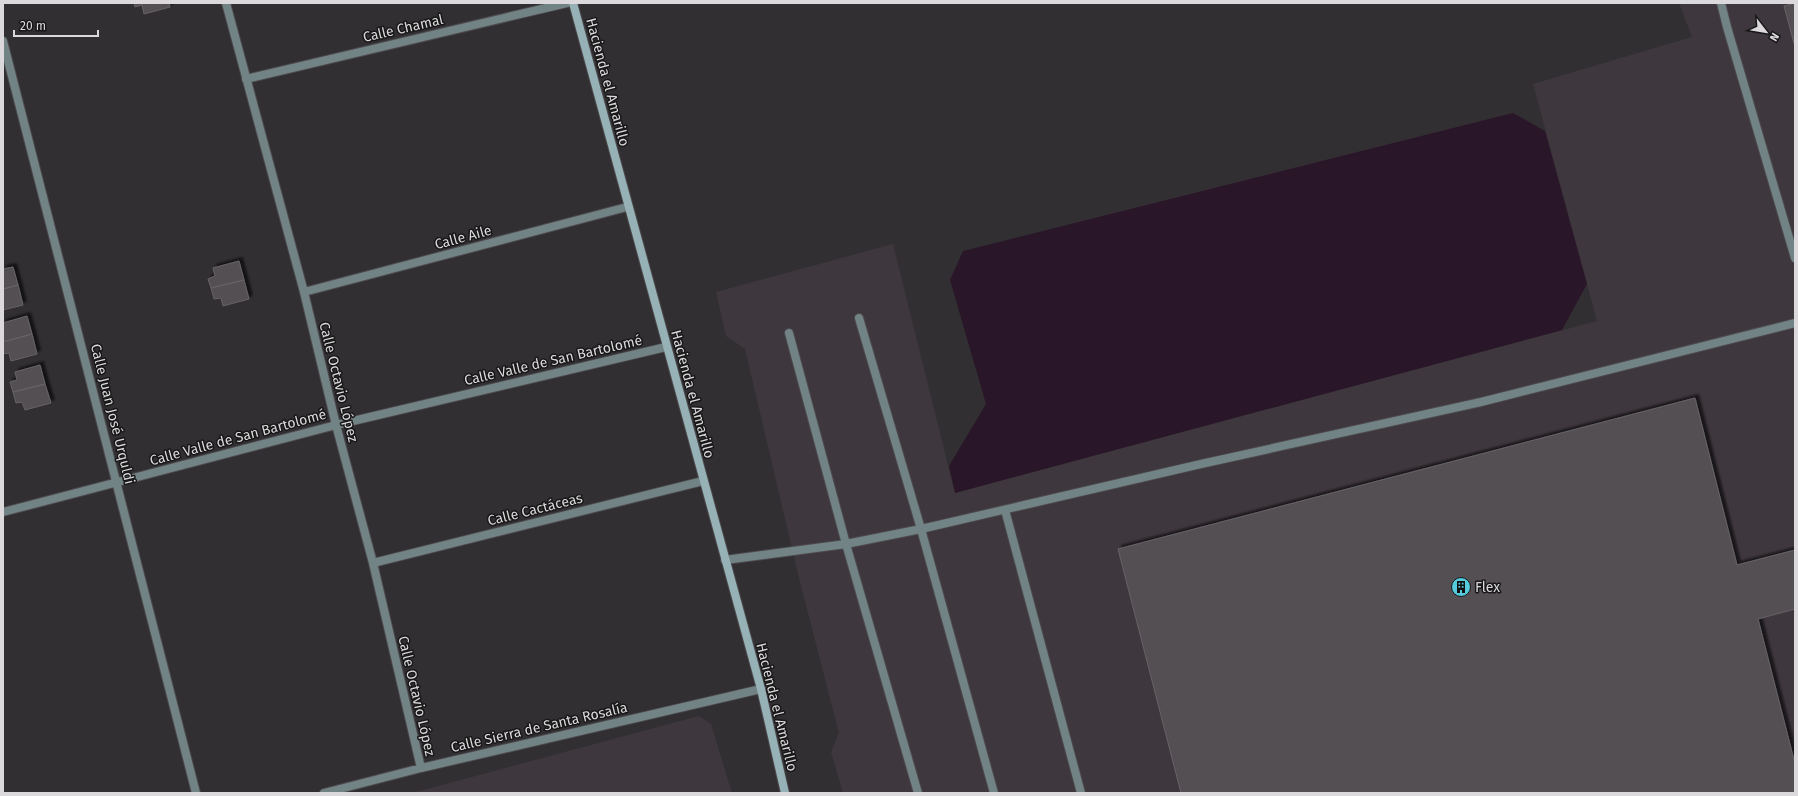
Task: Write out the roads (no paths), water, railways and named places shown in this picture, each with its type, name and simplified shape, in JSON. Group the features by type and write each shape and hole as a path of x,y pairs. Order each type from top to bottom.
{"street":[{"name":"Calle Octavio López","path":"226,3 304,292 336,425 373,563 421,768"},
{"name":"Calle Chamal","path":"246,79 567,3"},
{"name":"Hacienda el Amarillo","path":"573,3 666,347 761,689 785,793"},
{"path":"1722,3 1727,27 1795,258"},
{"name":"Calle Juan José Urquldi","path":"3,41 196,793"},
{"name":"Calle Aile","path":"304,292 628,207"},
{"path":"859,318 921,529 994,793"},
{"path":"725,560 846,544 921,529 1201,464 1481,402 1795,323"},
{"path":"789,333 846,544 918,793"},
{"name":"Calle Valle de San Bartolomé","path":"3,512 336,425 666,347"},
{"name":"Calle Cactáceas","path":"373,563 703,481"},
{"path":"1005,510 1081,793"},
{"name":"Calle Sierra de Santa Rosalía","path":"324,793 421,768 761,689"}],"place":[{"name":"Flex","path":"1461,587"}]}
